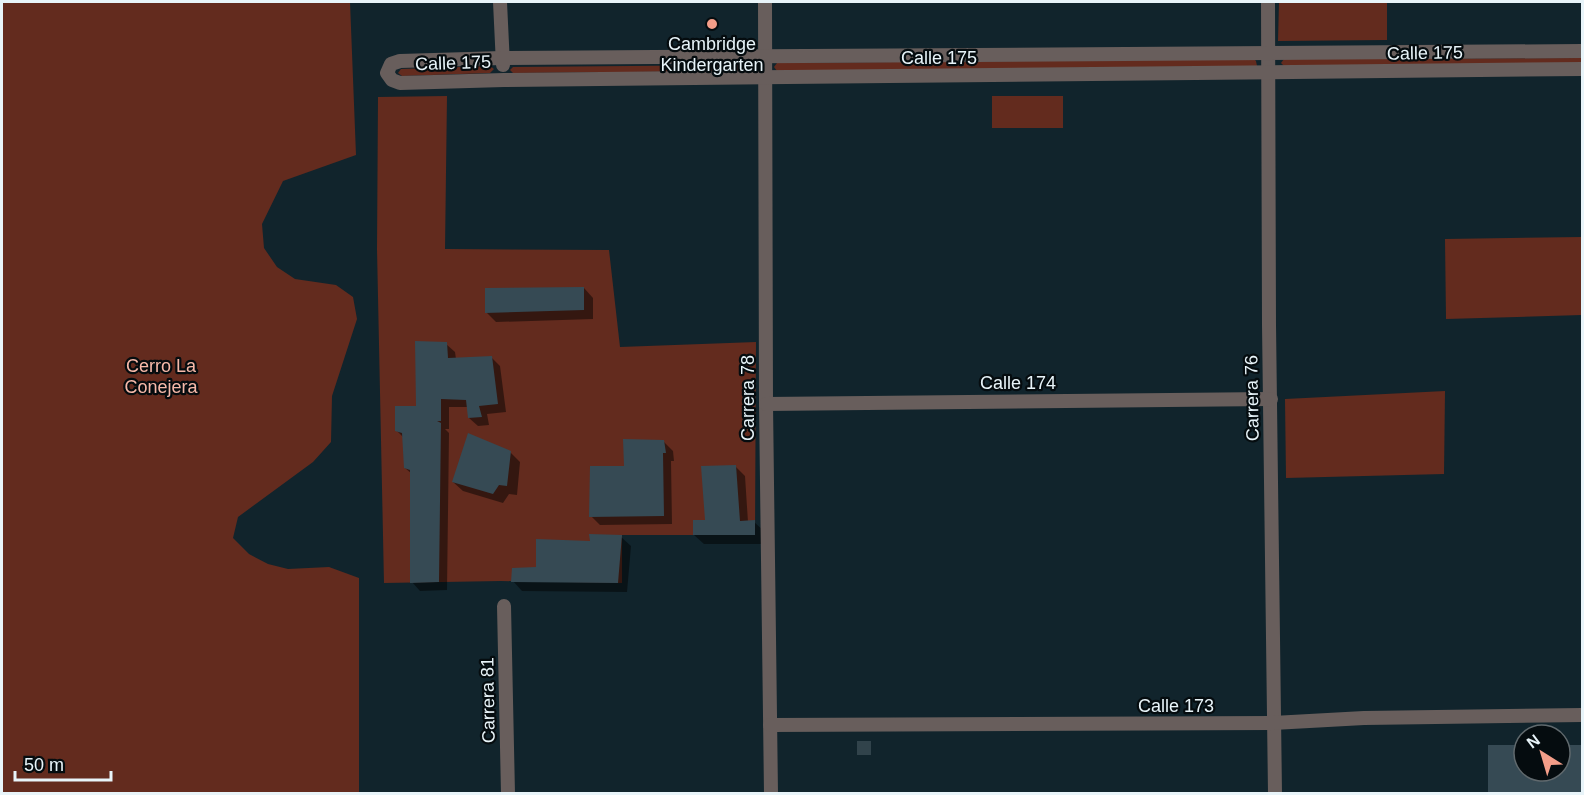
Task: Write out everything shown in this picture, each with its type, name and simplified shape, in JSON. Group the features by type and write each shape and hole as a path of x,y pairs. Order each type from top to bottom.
{"street":[{"path":"500,2 504,80"},
{"name":"Carrera 78","path":"765,2 766,404 771,794"},
{"name":"Carrera 76","path":"1268,2 1275,794"},
{"name":"Calle 175","path":"1582,51 502,58 400,61 391,64 387,73 392,80 400,83 1582,69"},
{"name":"Calle 174","path":"766,404 1270,399"},
{"name":"Carrera 81","path":"504,606 508,794"},
{"name":"Calle 173","path":"770,725 1273,723 1364,718 1582,715"}],"green space":[{"name":"Cerro La Conejera","path":"2,2 350,2 356,155 283,181 262,224 264,248 277,267 295,279 336,285 353,297 357,319 332,396 331,442 313,462 238,517 233,538 249,554 268,564 288,569 329,567 359,578 359,793 2,793"},
{"path":"1279,2 1387,2 1387,40 1278,41"},
{"path":"1582,58 1582,63 1284,66 1281,63 1284,59"},
{"path":"1254,59 1257,66 777,71 774,67 777,63"},
{"path":"748,65 751,68 748,71 513,73 510,70 513,67"},
{"path":"490,66 494,69 490,73 402,76 398,73 401,69"},
{"path":"447,96 445,249 609,250 620,347 756,342 755,535 622,535 622,583 501,581 384,583 377,249 378,97"},
{"path":"992,96 1063,96 1063,128 992,128"},
{"path":"1582,237 1582,315 1446,319 1445,239"},
{"path":"1445,391 1444,474 1286,478 1285,399"}],"building":[{"path":"584,287 584,310 485,313 485,288"},
{"path":"415,341 447,342 448,358 492,356 498,404 479,406 482,417 468,418 466,400 441,399 441,421 437,421 441,423 439,582 410,583 410,470 404,468 402,433 395,431 395,406 416,406"},
{"path":"468,433 511,451 507,486 499,485 493,494 452,482"},
{"path":"623,439 664,440 666,453 663,453 664,516 589,517 590,466 624,466"},
{"path":"736,465 740,521 755,520 755,535 693,535 693,520 705,520 701,466"},
{"path":"589,534 622,535 618,583 511,582 512,568 536,567 536,539 590,541"},
{"path":"1488,745 1512,745 1512,783 1572,783 1572,745 1582,745 1582,794 1488,794"}],"tunnel":[{"path":"864,741 864,761"}],"place":[{"name":"Cambridge Kindergarten","path":"712,24"}]}
